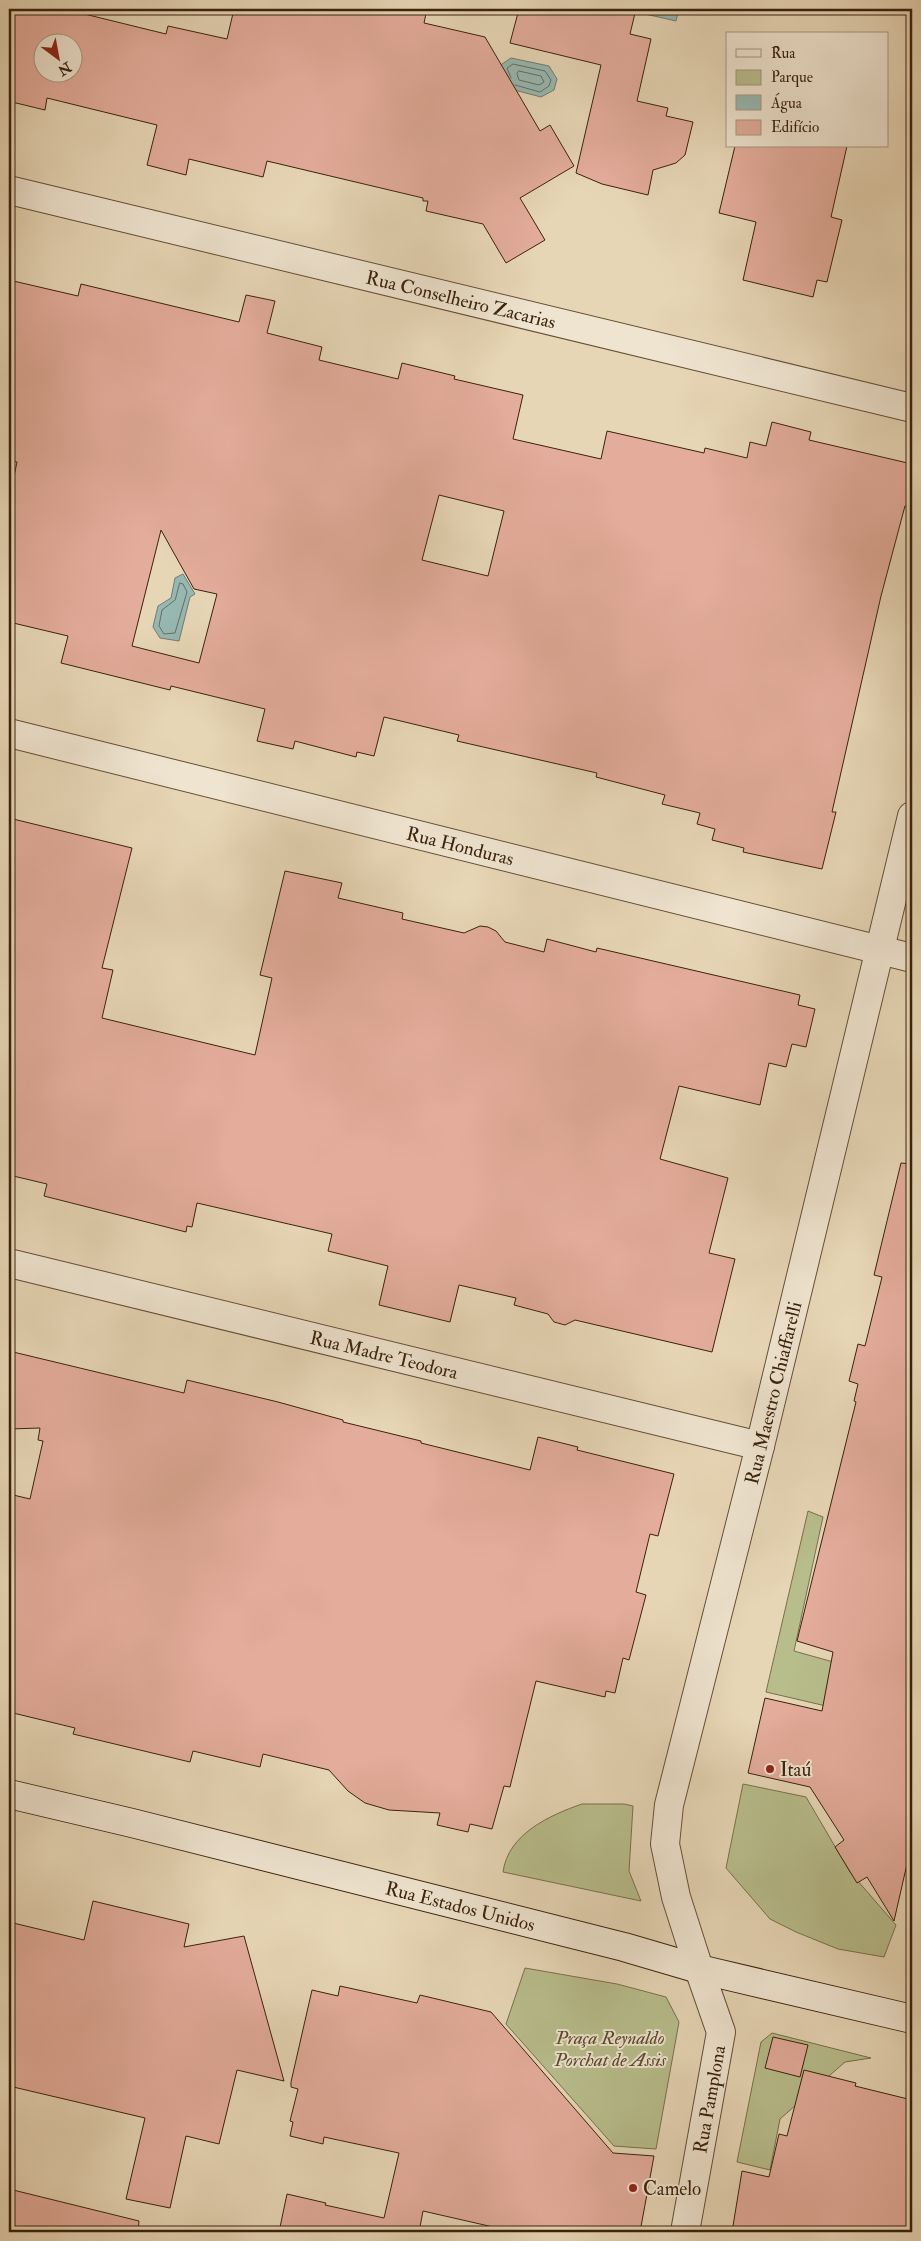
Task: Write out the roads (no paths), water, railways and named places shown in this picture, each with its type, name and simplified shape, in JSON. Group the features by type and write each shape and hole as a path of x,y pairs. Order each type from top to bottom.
{"street":[{"name":"Rua Conselheiro Zacarias","path":"9,190 912,408"},
{"name":"Rua Honduras","path":"9,733 912,958"},
{"name":"Rua Maestro Chiaffarelli","path":"699,1969 676,1897 664,1844 669,1804 760,1446 912,816"},
{"name":"Rua Madre Teodora","path":"9,1263 760,1446"},
{"name":"Rua Estados Unidos","path":"9,1794 624,1947 699,1969 912,2019"},
{"name":"Rua Pamplona","path":"684,2232 721,2032 699,1969"}],"water":[{"path":"646,9 679,9 676,21 645,14"},
{"path":"511,58 549,66 557,79 554,90 541,97 503,87 499,66"},
{"path":"183,574 195,594 190,597 179,641 160,638 153,627 158,606 171,598 175,578"}],"place":[{"name":"Itaú","path":"770,1769"},
{"name":"Camelo","path":"633,2188"}],"park label":[{"name":"Praça Reynaldo Porchat de Assis","path":"610,2048"}]}
